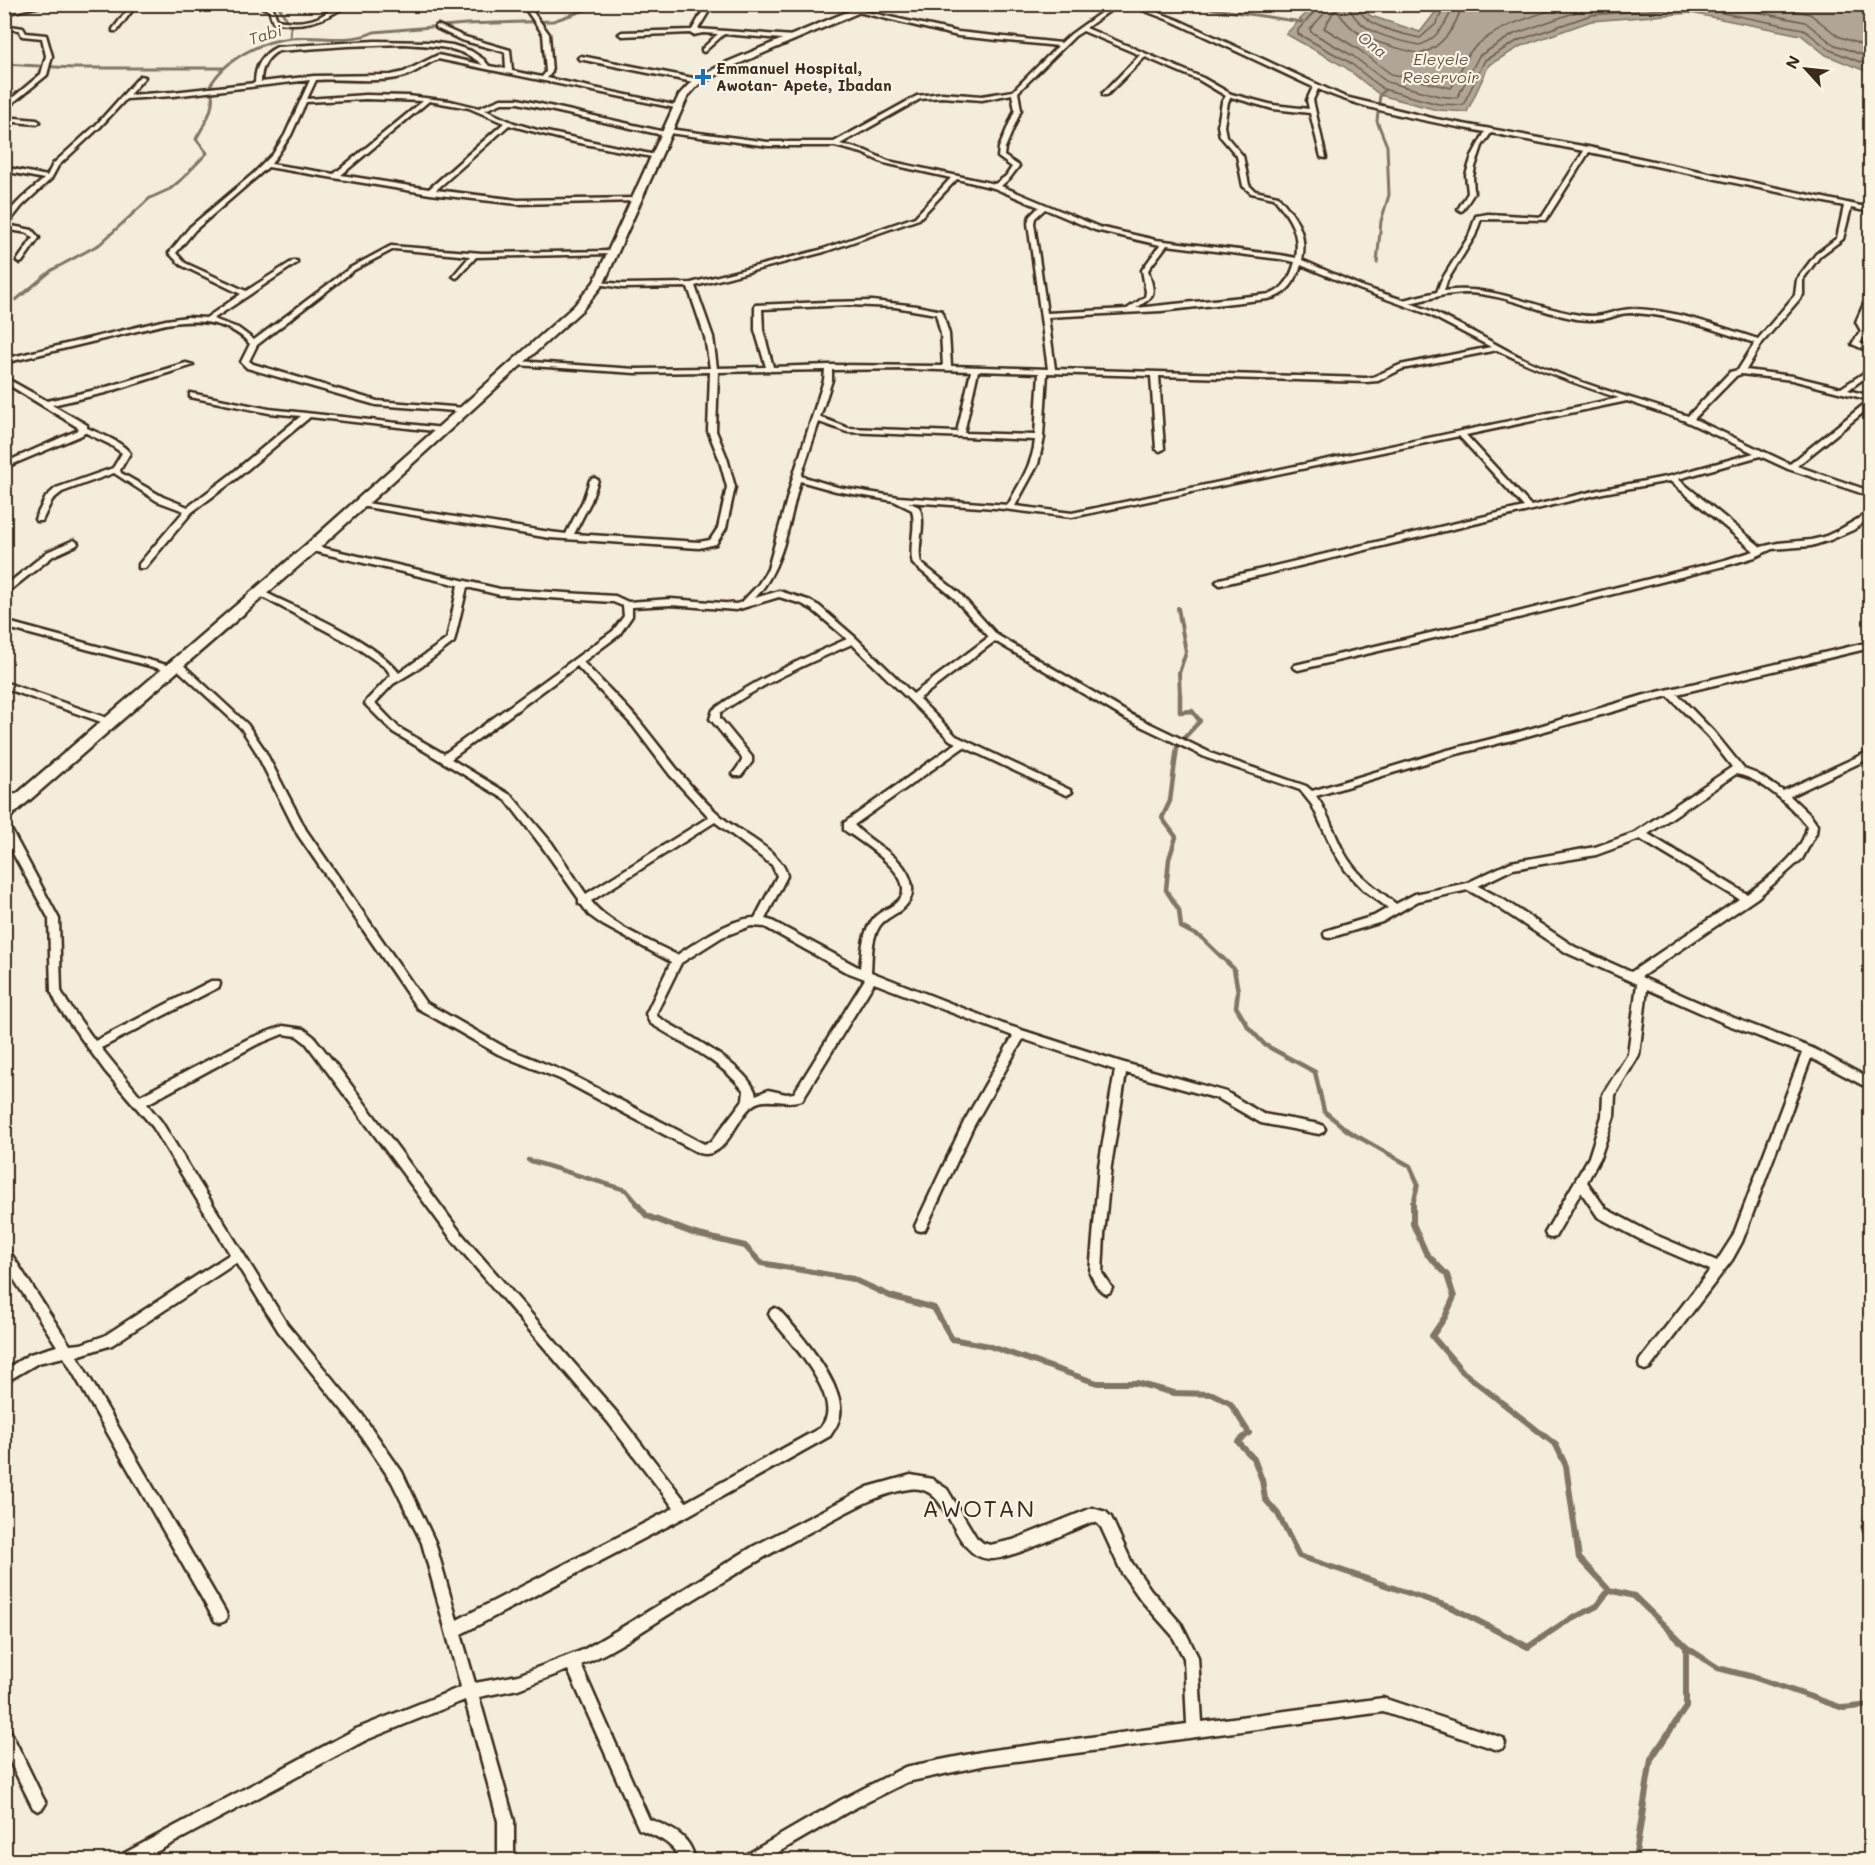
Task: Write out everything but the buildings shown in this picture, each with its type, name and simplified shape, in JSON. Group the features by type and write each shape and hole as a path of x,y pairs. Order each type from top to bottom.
{"main road":[{"path":"4,814 311,548 578,308 598,283 684,95 698,81 728,64 875,4"}],"street":[{"path":"4,20 5,12 48,4"},
{"path":"115,30 135,4"},
{"path":"256,4 271,9 275,21 298,25 312,22 347,4"},
{"path":"524,4 546,34 545,48 548,54 549,72 543,79"},
{"path":"693,33 706,11 700,4"},
{"path":"835,144 919,97 942,95 982,98 1014,92 1062,45 1117,4"},
{"path":"1130,4 1176,21 1343,98 1488,132 1588,149 1870,210"},
{"path":"860,11 958,34 1062,45"},
{"path":"4,27 21,29 24,35 44,36 49,56 44,75 4,108"},
{"path":"438,27 463,39 508,51 509,71"},
{"path":"1083,28 1201,79 1229,95 1273,107 1312,111"},
{"path":"704,50 723,32"},
{"path":"622,34 723,32 794,38"},
{"path":"258,83 258,69 271,52 277,49 396,44 439,45 471,52 490,67"},
{"path":"1105,94 1144,55"},
{"path":"125,97 194,94 223,87 314,78 399,75 418,69 438,57 680,106"},
{"path":"581,58 698,81"},
{"path":"20,261 36,238 30,231 4,226 20,205 49,178 62,158 125,97 142,77"},
{"path":"246,294 183,264 172,253 187,235 267,165 277,153 314,78"},
{"path":"1316,87 1310,100 1324,157"},
{"path":"996,186 1008,177 1016,166 1001,157 1002,148 1018,110 1014,92"},
{"path":"1043,315 1161,309 1274,295 1281,293 1290,284 1298,261 1299,234 1276,197 1253,192 1246,186 1240,156 1223,136 1225,102 1229,95"},
{"path":"302,101 364,96 426,101 479,110 507,123 558,138 657,156"},
{"path":"335,177 426,101"},
{"path":"479,110 501,101 518,101 667,133 768,144 835,144 864,152 886,162 996,186 1096,229 1165,243 1298,261 1431,312 1497,348 1565,378 1689,419 1791,466 1870,494"},
{"path":"4,118 37,122"},
{"path":"430,192 507,123"},
{"path":"1461,208 1471,193 1469,175 1475,162 1475,151 1488,132"},
{"path":"1440,293 1444,281 1472,236 1478,217 1544,219 1588,149"},
{"path":"267,165 430,192 529,202 636,200"},
{"path":"4,169 49,178"},
{"path":"598,283 622,286 691,285 822,250 917,218 956,177"},
{"path":"1741,372 1759,342 1799,295 1800,279 1818,255 1840,239 1848,205"},
{"path":"1043,207 1032,217 1032,223 1052,371"},
{"path":"1127,311 1148,298 1146,267 1165,243"},
{"path":"465,410 376,403 264,371 245,362 254,344 352,269 385,250 400,246 475,254 612,252"},
{"path":"456,276 475,254"},
{"path":"207,320 295,262"},
{"path":"360,504 569,536 710,544 717,539 722,528 731,487 712,431 714,371 709,336 691,285"},
{"path":"1404,302 1440,293 1464,290 1483,292 1565,315 1604,318 1632,311 1710,326 1759,342"},
{"path":"1870,299 1860,322 1865,331 1856,344 1870,350"},
{"path":"770,369 759,330 758,307 824,305 878,305 939,313 945,334 947,368"},
{"path":"4,361 159,324 187,320 207,320 243,334 254,344"},
{"path":"517,363 593,370 947,368 1366,380 1375,379 1400,367 1497,348"},
{"path":"46,404 102,391 189,365"},
{"path":"745,604 761,587 772,569 797,477 828,380 829,367"},
{"path":"960,435 975,369"},
{"path":"1010,508 1034,464 1040,438 1043,371"},
{"path":"1843,390 1870,371"},
{"path":"1689,419 1733,374 1741,372 1792,378 1870,398"},
{"path":"1155,375 1160,449"},
{"path":"4,379 27,390 84,427 83,429 116,444 126,453 116,470 58,490 49,500 39,519"},
{"path":"193,395 269,411 442,430"},
{"path":"797,477 836,489 896,499 1010,508 1052,514 1088,512 1629,399"},
{"path":"1791,466 1870,404"},
{"path":"142,566 189,510 233,477 308,414"},
{"path":"816,418 847,430 1040,438"},
{"path":"4,466 83,429"},
{"path":"1461,434 1530,509"},
{"path":"1220,582 1603,491 1672,478 1761,453"},
{"path":"116,470 118,474 160,499 189,510"},
{"path":"1672,478 1760,551"},
{"path":"569,536 587,501 594,480"},
{"path":"896,499 916,509 920,517 914,545 917,564 957,595 994,637 1127,716 1164,735 1210,756 1303,788 1312,794 1329,835 1345,862 1362,882 1396,909"},
{"path":"1298,667 1498,620 1728,562 1735,558 1753,556 1768,546 1784,547 1827,538 1858,524 1870,514"},
{"path":"4,592 50,554 74,543"},
{"path":"311,548 500,592 615,599 627,605 671,602 726,608 774,595 791,596 816,608 853,640 938,725 962,744 1067,792"},
{"path":"389,682 418,665 451,640 463,584"},
{"path":"259,593 364,649 396,672 370,704 396,730 509,798 547,845 583,901 593,912 677,960"},
{"path":"444,759 578,663 623,625 628,616 627,605"},
{"path":"4,624 175,666 244,726 259,749 302,832 421,1005 493,1046 564,1076 703,1149 716,1146 748,1102 751,1095 749,1089 738,1075 654,1020 651,1014 677,960 718,934 750,922 768,924 848,968 1020,1034 1121,1067 1222,1095 1261,1118 1319,1129"},
{"path":"912,699 960,665 994,637"},
{"path":"738,774 747,762 747,757 715,719 716,712 740,695 796,664 853,640"},
{"path":"1312,794 1448,753 1670,692 1870,645"},
{"path":"578,663 636,724 673,772 716,817 776,862 781,870 781,879 767,902 759,922"},
{"path":"4,685 110,722"},
{"path":"1551,1233 1581,1183 1603,1134 1609,1094 1633,1055 1639,979 1747,898 1798,856 1811,833 1812,825 1804,813 1782,796 1740,770 1711,734 1670,692"},
{"path":"748,1102 768,1095 786,1099 798,1097 868,976 869,936 874,926 879,918 902,904 909,893 909,884 905,875 883,854 848,827 849,823 962,744"},
{"path":"1782,796 1870,754"},
{"path":"1329,934 1378,920 1415,898 1468,886 1511,866 1596,851 1640,834 1732,771 1740,770"},
{"path":"4,796 22,798"},
{"path":"583,901 716,817"},
{"path":"4,827 54,919 56,991 63,1005 93,1047 157,1124 283,1328 356,1417 397,1477 429,1542 506,1821 506,1860"},
{"path":"1640,834 1747,898"},
{"path":"1468,886 1500,903 1556,942 1730,1020 1808,1051 1870,1084"},
{"path":"93,1047 215,984"},
{"path":"138,1102 252,1042 283,1030 300,1032 310,1040 336,1073 457,1237 613,1418 684,1510"},
{"path":"921,1226 968,1125 1020,1034"},
{"path":"1645,1364 1719,1268 1738,1238 1808,1051"},
{"path":"1106,1288 1096,1273 1098,1235 1105,1166 1121,1067"},
{"path":"1581,1183 1602,1212 1649,1238 1719,1268"},
{"path":"4,1253 67,1351 220,1616"},
{"path":"4,1377 36,1358 81,1350 108,1341 237,1256"},
{"path":"453,1630 684,1510 825,1432 831,1423 834,1411 832,1393 802,1347 775,1314"},
{"path":"126,1860 361,1734 469,1691 518,1682 572,1661 632,1630 788,1535 868,1494 910,1482 927,1484 942,1494 971,1542 979,1549 990,1552 1013,1547 1092,1515 1106,1522 1126,1568 1177,1630 1191,1657 1195,1730"},
{"path":"572,1661 644,1824 673,1836 686,1851 687,1860"},
{"path":"751,1860 846,1805 906,1775 986,1758 1383,1705 1498,1743"},
{"path":"4,1732 38,1803"}],"water":[{"name":"Eleyele Reservoir","path":"1314,5 1359,5 1371,16 1420,32 1441,5 1840,5 1870,12 1870,73 1826,55 1801,35 1691,13 1591,21 1521,46 1489,65 1467,112 1437,110 1380,95 1345,67 1286,34"}],"waterway":[{"path":"277,4 291,26 290,38"},
{"name":"Tabi","path":"16,300 52,270 100,244 150,198 170,189 182,179 207,153 196,139 211,107 210,86 234,60 256,47 302,37 354,38 374,32 466,24 553,21 603,4"},
{"name":"Tabi","path":"1180,4 1302,22"},
{"name":"Tabi","path":"4,64 73,68 224,68"},
{"path":"1377,263 1381,221 1389,195 1387,146 1377,121 1380,95 1384,91"},
{"path":"1178,608 1186,652 1179,673 1180,695"},
{"path":"1180,695 1180,712 1192,711 1200,721 1184,738"},
{"path":"1177,747 1170,801 1162,818 1176,837 1169,859 1166,890 1179,910 1181,927 1202,938 1234,969 1238,991 1236,1007 1249,1028 1265,1045 1315,1072 1324,1111 1348,1131 1410,1166 1418,1184 1413,1204"},
{"path":"528,1160 626,1190 638,1204"},
{"path":"636,1203 647,1216 695,1234 745,1246 761,1263 853,1279 890,1296 934,1308 952,1339 989,1346 1097,1383 1137,1383 1174,1393 1212,1394 1230,1403 1249,1433 1238,1442 1254,1459 1262,1480 1265,1499 1278,1514 1299,1556 1453,1608 1528,1647 1562,1624 1597,1606 1609,1590"},
{"path":"1413,1204 1413,1224 1426,1253 1447,1275 1454,1297 1445,1317 1432,1336 1463,1372 1556,1445 1566,1466 1579,1558 1609,1590"},
{"path":"1609,1590 1634,1596 1686,1647"},
{"path":"1635,1860 1651,1759 1686,1707 1686,1647"},
{"path":"1686,1647 1718,1668 1753,1677 1843,1708 1870,1705"}],"place":[{"name":"Emmanuel Hospital, Awotan- Apete, Ibadan","path":"703,77"}],"district":[{"name":"AWOTAN","path":"979,1507"}],"water label":[{"name":"Ona","path":"1373,44"}]}
